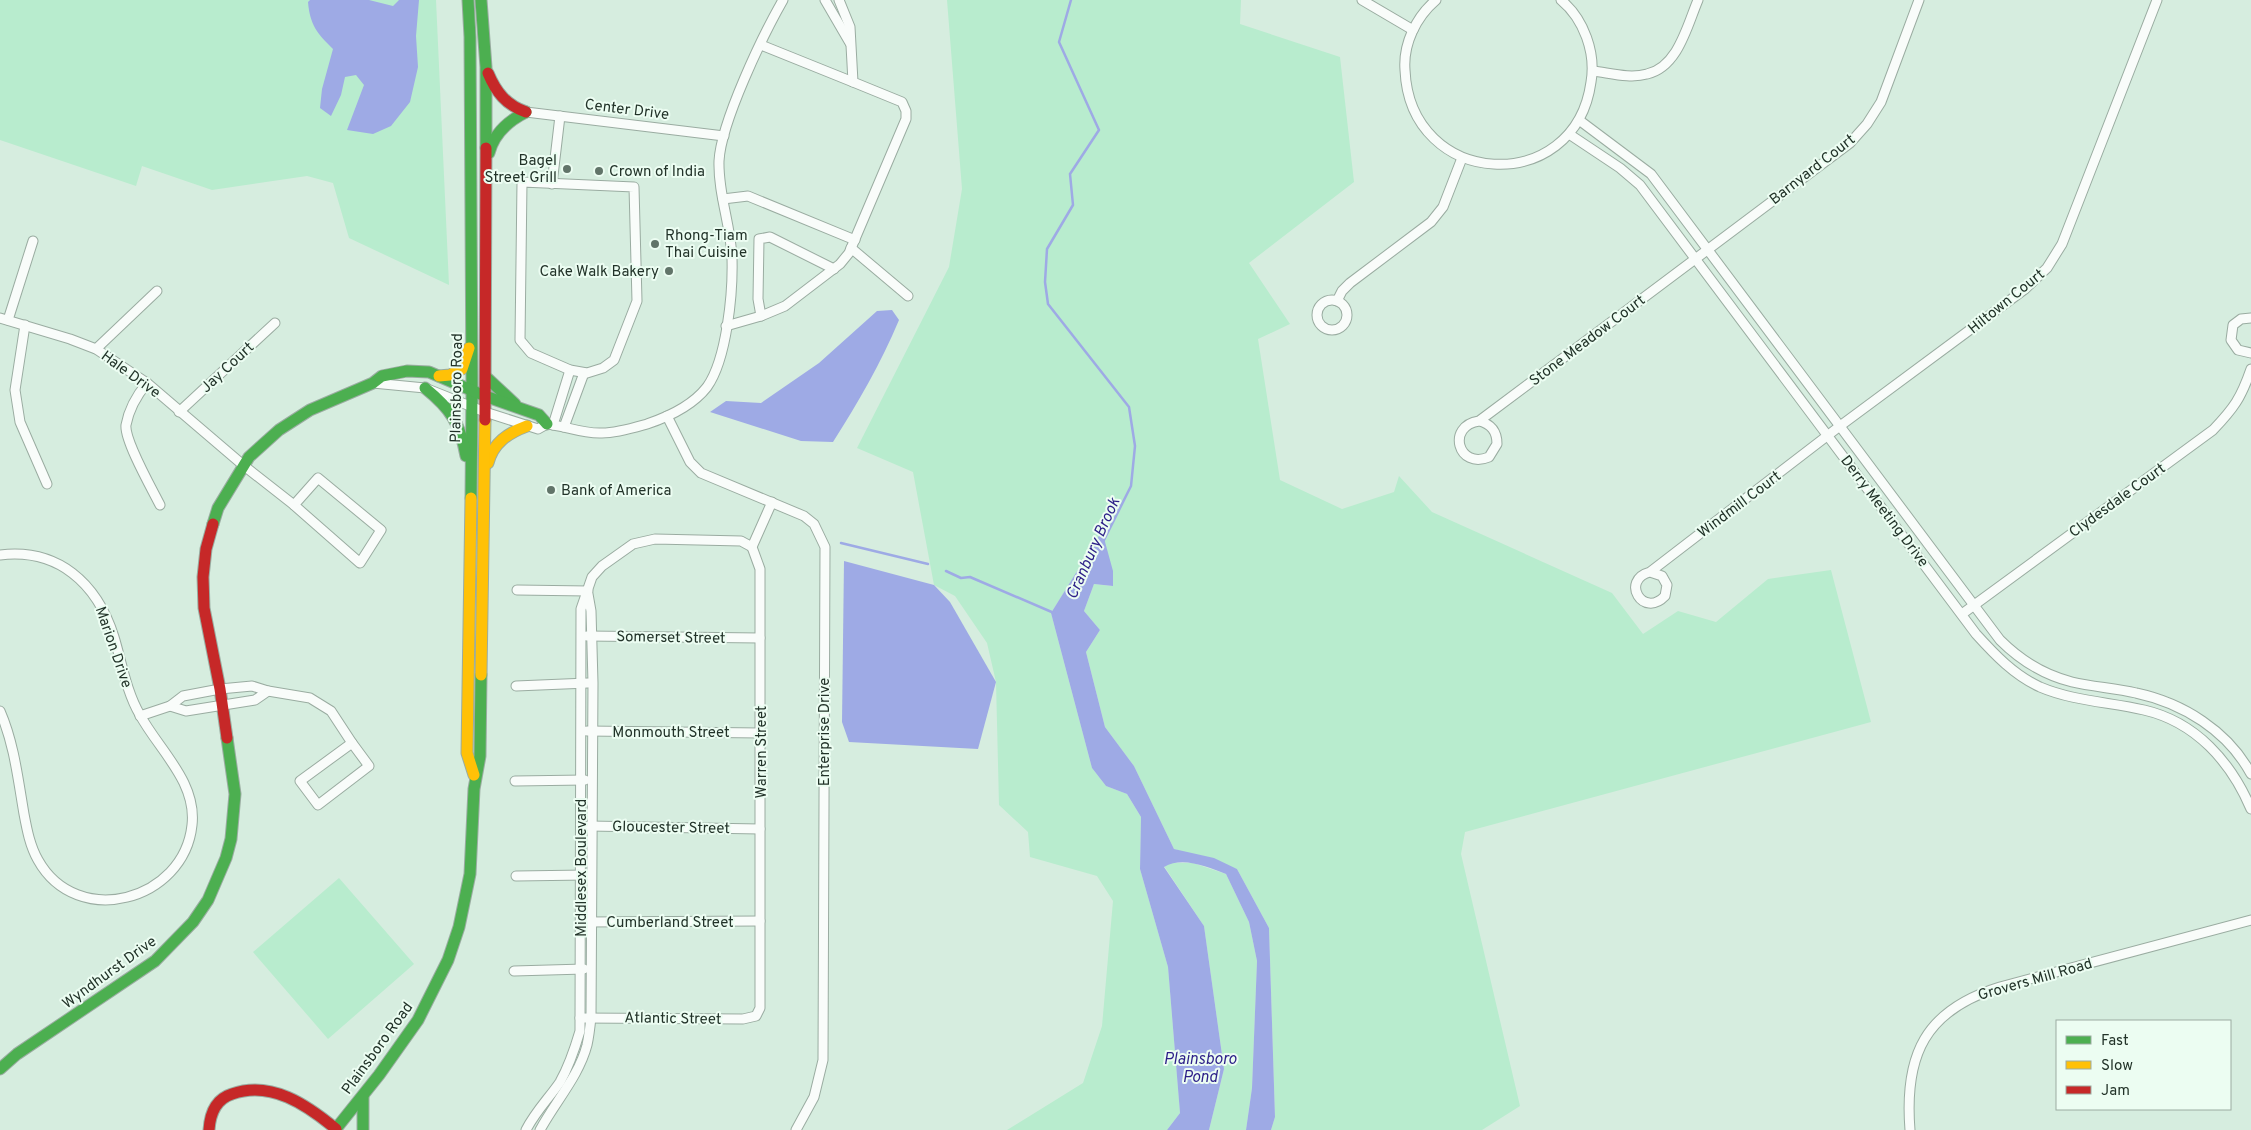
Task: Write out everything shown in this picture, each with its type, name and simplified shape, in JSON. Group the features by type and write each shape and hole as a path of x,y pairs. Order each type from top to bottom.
{"street":[{"name":"Plainsboro Road","path":"468,0 470,47 472,406 467,753 474,775"},
{"name":"Plainsboro Road","path":"336,1130 412,1032 435,990 452,946 468,891 473,840 474,775 480,756 486,478 486,67 482,0"},
{"path":"485,412 538,429 550,425 592,433 605,433 634,428 667,416 695,399 707,386 716,368 731,294 732,258 719,160 724,136 744,82 783,0"},
{"path":"825,0 852,45"},
{"path":"838,0 850,27 853,82"},
{"path":"1362,0 1413,30"},
{"path":"1436,0 1426,8 1413,30 1404,59 1408,97 1417,119 1436,142 1462,158 1491,165 1520,163 1547,152 1569,134 1579,120 1589,97 1593,71 1590,46 1580,22 1561,0"},
{"path":"1593,71 1630,76 1647,74 1659,69 1672,58 1698,0"},
{"name":"Barnyard Court","path":"1695,258 1850,143 1867,124 1881,102 1919,0"},
{"name":"Hiltown Court","path":"1828,436 2025,289 2047,268 2062,244 2157,0"},
{"path":"726,326 761,316 785,306 840,264 853,244 906,118 906,111 902,102 761,45"},
{"path":"486,67 496,93 502,100 518,110 526,112"},
{"path":"486,170 490,146 498,134 508,124 526,112"},
{"name":"Center Drive","path":"526,112 724,136"},
{"path":"552,184 560,116"},
{"name":"Derry Meeting Drive","path":"1579,120 1651,174 2000,640 2031,666 2071,682 2136,693 2177,706 2193,714 2225,739 2251,774"},
{"name":"Derry Meeting Drive","path":"1569,134 1620,168 1640,185 1976,634 2005,664 2021,676 2040,686 2087,700 2158,714 2186,727 2215,751 2237,778 2251,809"},
{"path":"1337,301 1350,283 1431,222 1443,207 1462,158"},
{"path":"522,182 552,184 634,187 637,301 614,360 603,368 584,373 570,370 531,353 520,340 522,182"},
{"path":"723,199 748,196 853,244 908,296"},
{"path":"761,316 758,298 759,239 770,237 834,269"},
{"path":"4,319 33,241"},
{"name":"Stone Meadow Court","path":"1479,421 1490,426 1495,431 1497,444 1489,457 1476,460 1464,454 1461,449 1459,436 1466,425 1479,421 1695,258"},
{"path":"96,349 158,291"},
{"path":"2251,318 2238,321 2231,331 2233,346 2243,353 2251,353"},
{"name":"Hale Drive","path":"4,319 96,349 147,382 179,412 243,465"},
{"name":"Jay Court","path":"179,412 275,323"},
{"path":"25,325 15,390 20,422 47,484"},
{"path":"439,376 450,375 462,369 472,340"},
{"name":"Clydesdale Court","path":"1962,614 2213,430 2233,409 2243,392 2251,369"},
{"path":"550,425 570,370"},
{"name":"Wyndhurst Drive","path":"0,1069 17,1054 155,960 193,922 208,900 226,858 234,814 233,774 223,705 204,608 203,578 206,549 218,508 243,465 279,430 310,410 373,383 382,376 408,371 429,372 486,396"},
{"path":"564,428 584,373"},
{"path":"486,377 520,408"},
{"path":"147,382 135,398 126,427 132,448 160,505"},
{"name":"Wyndhurst Drive","path":"373,383 425,388 485,412"},
{"path":"425,388 448,406 459,425 470,486"},
{"path":"486,396 540,415 550,425"},
{"name":"Enterprise Drive","path":"667,416 690,462 701,473 804,516 814,524 826,547 822,1060 814,1097 796,1130"},
{"path":"486,478 489,456 499,442 515,430 527,426"},
{"name":"Windmill Court","path":"1650,572 1828,436"},
{"path":"243,465 294,505 360,563 381,530 318,478 294,505"},
{"path":"752,547 772,502"},
{"name":"Middlesex Boulevard","path":"526,1130 558,1083 569,1063 580,1030 583,683 581,609 592,577 602,566 633,544 654,539 742,541 752,547"},
{"name":"Warren Street","path":"752,547 760,569 760,1008"},
{"name":"Marion Drive","path":"0,555 17,553 48,559 74,572 97,597 113,635 126,682 140,716 182,779 189,795 192,824 182,857 166,878 146,891 128,898 111,900 87,898 65,888 44,870 30,842 8,733 0,711"},
{"path":"517,590 588,591"},
{"name":"Middlesex Boulevard","path":"540,1130 553,1106 567,1089 579,1064 587,1046 591,1018 593,683 592,636 588,591"},
{"name":"Somerset Street","path":"582,636 760,638"},
{"path":"516,686 593,683"},
{"path":"140,716 170,706 183,696 220,689 252,686 268,691 310,698 331,711 369,766 318,806 300,781 352,743"},
{"path":"170,706 186,711 255,700 268,691"},
{"name":"Monmouth Street","path":"582,731 761,733"},
{"path":"516,781 592,780"},
{"name":"Gloucester Street","path":"581,826 760,829"},
{"path":"516,876 592,875"},
{"name":"Grovers Mill Road","path":"1910,1130 1908,1089 1914,1061 1928,1033 1944,1015 1960,1003 1975,995 2000,987 2251,920"},
{"name":"Cumberland Street","path":"580,922 760,921"},
{"path":"514,971 590,968"},
{"name":"Atlantic Street","path":"580,1018 743,1020 756,1016 760,1008"},
{"path":"209,1130 209,1120 217,1104 224,1097 248,1088 260,1088 293,1099 322,1116 336,1130"},
{"path":"363,1096 363,1130"}],"green space":[{"path":"0,0 436,0 449,285 349,238 333,183 307,176 212,190 142,166 136,186 0,140"},
{"path":"947,0 1241,0 1240,24 1340,57 1354,182 1249,263 1290,324 1258,339 1280,480 1342,509 1394,492 1399,476 1432,512 1612,593 1643,634 1678,611 1716,622 1768,579 1831,570 1871,722 1465,832 1461,854 1520,1106 1482,1130 1271,1130 1275,1117 1269,928 1237,869 1174,849 1134,766 1105,727 1086,652 1100,630 1084,611 1094,584 1112,586 1102,532 1051,613 1092,768 1106,786 1127,794 1141,817 1140,869 1168,967 1180,1113 1167,1130 1007,1130 1083,1083 1102,1026 1113,901 1097,876 1030,857 1028,832 999,805 996,682 987,643 955,596 934,585 913,472 857,448 949,267 962,189"},
{"path":"1171,863 1193,863 1226,874 1249,922 1257,961 1252,1088 1246,1130 1209,1130 1224,1069 1204,926 1164,866"},
{"path":"339,878 414,964 328,1039 253,952"}],"water":[{"path":"310,0 369,0 393,6 399,0 419,0 416,36 418,67 410,102 391,126 373,134 347,130 364,85 356,75 345,77 341,95 331,116 320,108 322,89 333,49 319,33 310,17 308,2"},
{"path":"892,310 899,320 885,352 833,442 801,441 710,412 726,401 761,403 819,363 877,311"},
{"name":"Plainsboro Pond","path":"1102,531 1113,571 1113,586 1094,584 1084,611 1100,630 1086,652 1105,727 1134,766 1174,849 1214,858 1237,869 1269,928 1275,1117 1271,1130 1246,1130 1252,1088 1257,961 1249,922 1226,874 1211,868 1179,862 1164,867 1204,926 1224,1069 1209,1130 1167,1130 1180,1113 1168,967 1140,869 1141,817 1127,794 1106,786 1092,768 1051,613"},
{"path":"844,561 934,585 950,602 996,682 978,749 849,742 842,722"}],"waterway":[{"name":"Cranbury Brook","path":"1071,0 1059,42 1099,130 1070,174 1073,205 1047,249 1045,282 1048,304 1129,407 1135,446 1131,486 1103,542"},
{"path":"841,543 928,564"},
{"path":"946,571 961,578 970,577 1054,613"}],"traffic: fast":[{"path":"468,0 470,37 471,498"},
{"path":"481,0 486,67 486,148"},
{"path":"489,153 494,139 503,128 513,119 526,112"},
{"path":"213,524 218,508 249,457 279,430 310,410 373,383 382,376 407,371 429,372 485,396 539,415 547,424"},
{"path":"486,377 515,404"},
{"path":"425,388 442,403 453,418 461,434 466,456"},
{"path":"335,1130 379,1075 418,1020 448,960 459,927 470,874 474,789 480,756 481,675"},
{"path":"0,1069 17,1054 155,961 193,922 208,900 226,858 231,839 235,794 227,738"},
{"path":"363,1096 363,1130"}],"traffic: slow":[{"path":"439,376 450,375 462,369 469,348"},
{"path":"481,675 485,420"},
{"path":"488,463 490,456 502,440 527,426"},
{"path":"471,498 467,753 474,775"}],"traffic: jam":[{"path":"488,73 494,86 507,102 526,112"},
{"path":"485,420 486,148"},
{"path":"213,524 206,549 203,577 204,608 220,689 227,738"},
{"path":"209,1130 212,1113 218,1103 226,1096 246,1090 261,1090 288,1097 313,1111 336,1129"}],"place":[{"name":"Bagel Street Grill","path":"567,169"},
{"name":"Crown of India","path":"599,171"},
{"name":"Rhong-Tiam Thai Cuisine","path":"655,244"},
{"name":"Cake Walk Bakery","path":"669,271"},
{"name":"Bank of America","path":"551,490"}]}
